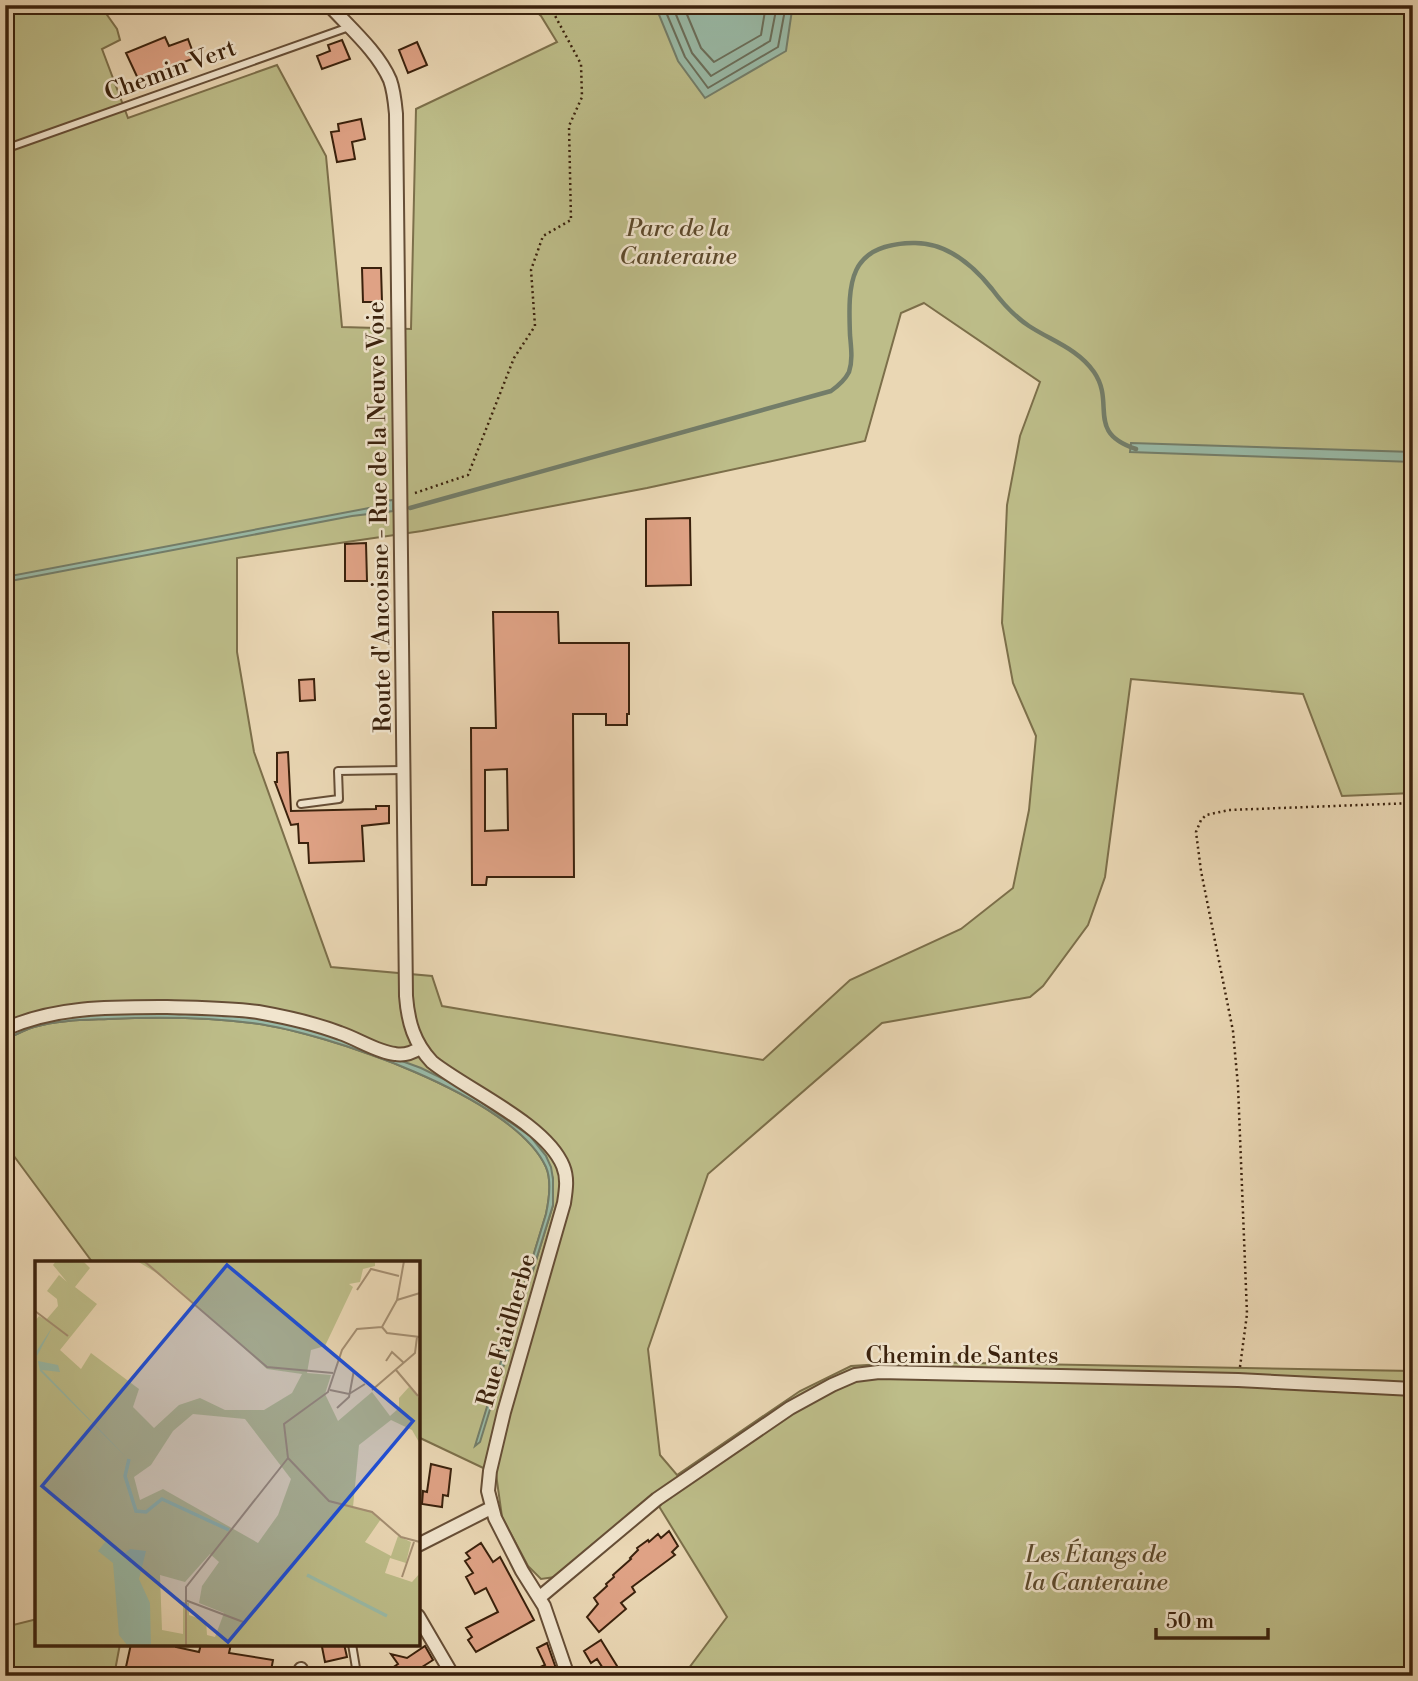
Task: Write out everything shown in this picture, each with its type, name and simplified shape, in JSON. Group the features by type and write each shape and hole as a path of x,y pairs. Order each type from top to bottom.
{"street":[{"name":"Route d'Ancoisne - Rue de la Neuve Voie","path":"329,5 387,73 396,114 406,996 411,1030 420,1048"},
{"path":"5,1029 40,1016 77,1010 132,1007 206,1008 257,1012 308,1023 341,1033 391,1054 405,1054 420,1048"},
{"name":"Rue Faidherbe","path":"420,1048 439,1068 532,1129 558,1157 565,1174 564,1203 492,1460 488,1491 491,1507 522,1571 540,1597 568,1676"},
{"name":"Chemin de Santes","path":"540,1597 657,1499 790,1408 855,1375 878,1371 1238,1380 1413,1390"},
{"path":"420,1544 491,1507"},
{"path":"420,1619 453,1676"}],"lane":[{"name":"Chemin Vert","path":"5,149 349,27"},
{"path":"301,804 339,799 338,771 403,770"},
{"path":"352,1646 356,1668"}],"path":[{"path":"400,498 468,475 514,358 535,326 531,270 543,236 571,220 569,126 582,97 581,64 553,12 544,5"},
{"path":"1238,1380 1247,1314 1238,1086 1233,1031 1201,872 1196,832 1200,820 1206,815 1229,810 1413,803"},
{"path":"1392,1676 1413,1664"}],"green space":[{"name":"Parc de la Canteraine","path":"5,5 100,5 117,29 120,40 102,49 128,118 277,65 326,156 342,327 411,329 416,109 557,42 541,16 529,5 1413,5 1413,793 1342,796 1303,694 1131,679 1105,877 1088,925 1043,986 1030,997 882,1023 708,1174 648,1349 660,1455 677,1475 800,1391 851,1366 915,1362 1413,1371 1413,1676 683,1676 727,1617 652,1495 555,1577 541,1579 528,1566 502,1517 496,1474 420,1438 420,1261 92,1261 5,1144 5,1040 34,1027 90,1020 216,1020 284,1029 361,1051 270,1019 73,1016 5,1033","holes":["924,303 1040,382 1020,436 1007,505 1002,623 1013,683 1036,736 1029,810 1013,888 961,929 850,980 763,1060 442,1006 432,976 331,967 254,752 237,652 237,558 422,531 647,488 865,441 901,313","374,1056 456,1085 489,1105 530,1136 546,1156 553,1179 553,1205 493,1400 476,1445 546,1214 549,1197 548,1172 527,1141 497,1116 458,1093"]},
{"path":"35,1620 35,1646 120,1646 114,1676 5,1676 5,1627"}],"water":[{"path":"655,5 840,5 792,10 786,51 705,98 678,61"},
{"path":"1131,443 1413,452 1413,462 1130,452"},
{"path":"393,500 393,511 352,516 5,582 5,577 385,505 386,501"},
{"path":"123,1013 197,1013 270,1019 320,1031 421,1068 456,1085 530,1136 551,1167 553,1205 480,1442 475,1446 548,1203 548,1172 527,1141 497,1116 414,1072 324,1039 284,1029 252,1023 198,1019 90,1020 43,1025 5,1040 5,1033 34,1023"}],"building":[{"path":"165,37 169,46 188,39 195,58 173,66 175,71 140,83 126,53"},
{"path":"342,40 350,59 322,69 317,56 330,51 328,45"},
{"path":"417,42 427,65 408,73 399,50"},
{"path":"361,119 365,139 352,142 355,159 337,162 331,132 339,131 338,124"},
{"path":"362,268 381,268 382,302 363,302"},
{"path":"690,518 691,585 646,586 646,519"},
{"path":"366,543 367,581 345,581 345,544"},
{"path":"493,612 558,612 559,643 629,643 627,725 606,725 606,714 573,714 574,877 487,877 486,885 472,885 471,728 496,728","holes":["507,769 508,830 485,831 485,770"]},
{"path":"314,679 315,700 300,701 299,680"},
{"path":"288,752 291,811 376,809 376,806 389,806 389,823 362,826 364,861 309,863 308,843 299,843 298,824 291,825 275,782 277,753"},
{"path":"431,1464 451,1469 448,1496 443,1495 442,1507 422,1504 423,1491 427,1492"},
{"path":"669,1531 678,1546 672,1552 675,1555 632,1587 635,1592 621,1603 626,1609 599,1632 587,1617 598,1604 594,1598 631,1559 637,1548 658,1534 661,1538"},
{"path":"481,1543 493,1562 500,1557 534,1620 476,1652 468,1640 472,1637 466,1628 498,1612 486,1588 475,1594 466,1577 473,1573 465,1561 470,1558 466,1553"},
{"path":"601,1640 617,1666 606,1673 597,1659 591,1663 584,1651"},
{"path":"547,1643 558,1674 520,1676 545,1665 537,1648"},
{"path":"131,1646 176,1646 199,1652 200,1646 231,1646 229,1653 273,1660 270,1676 124,1676"},
{"path":"344,1646 347,1657 325,1662 322,1647"},
{"path":"425,1646 433,1660 408,1676 380,1676 398,1664 391,1654 407,1658"}],"waterway":[{"path":"410,508 831,391 849,372 850,299 856,270 875,250 913,243 936,246 957,256 976,271 1018,318 1088,364 1100,384 1106,426 1120,442 1136,449"}],"park label":[{"name":"Les Étangs de la Canteraine","path":"1096,1568"}]}
